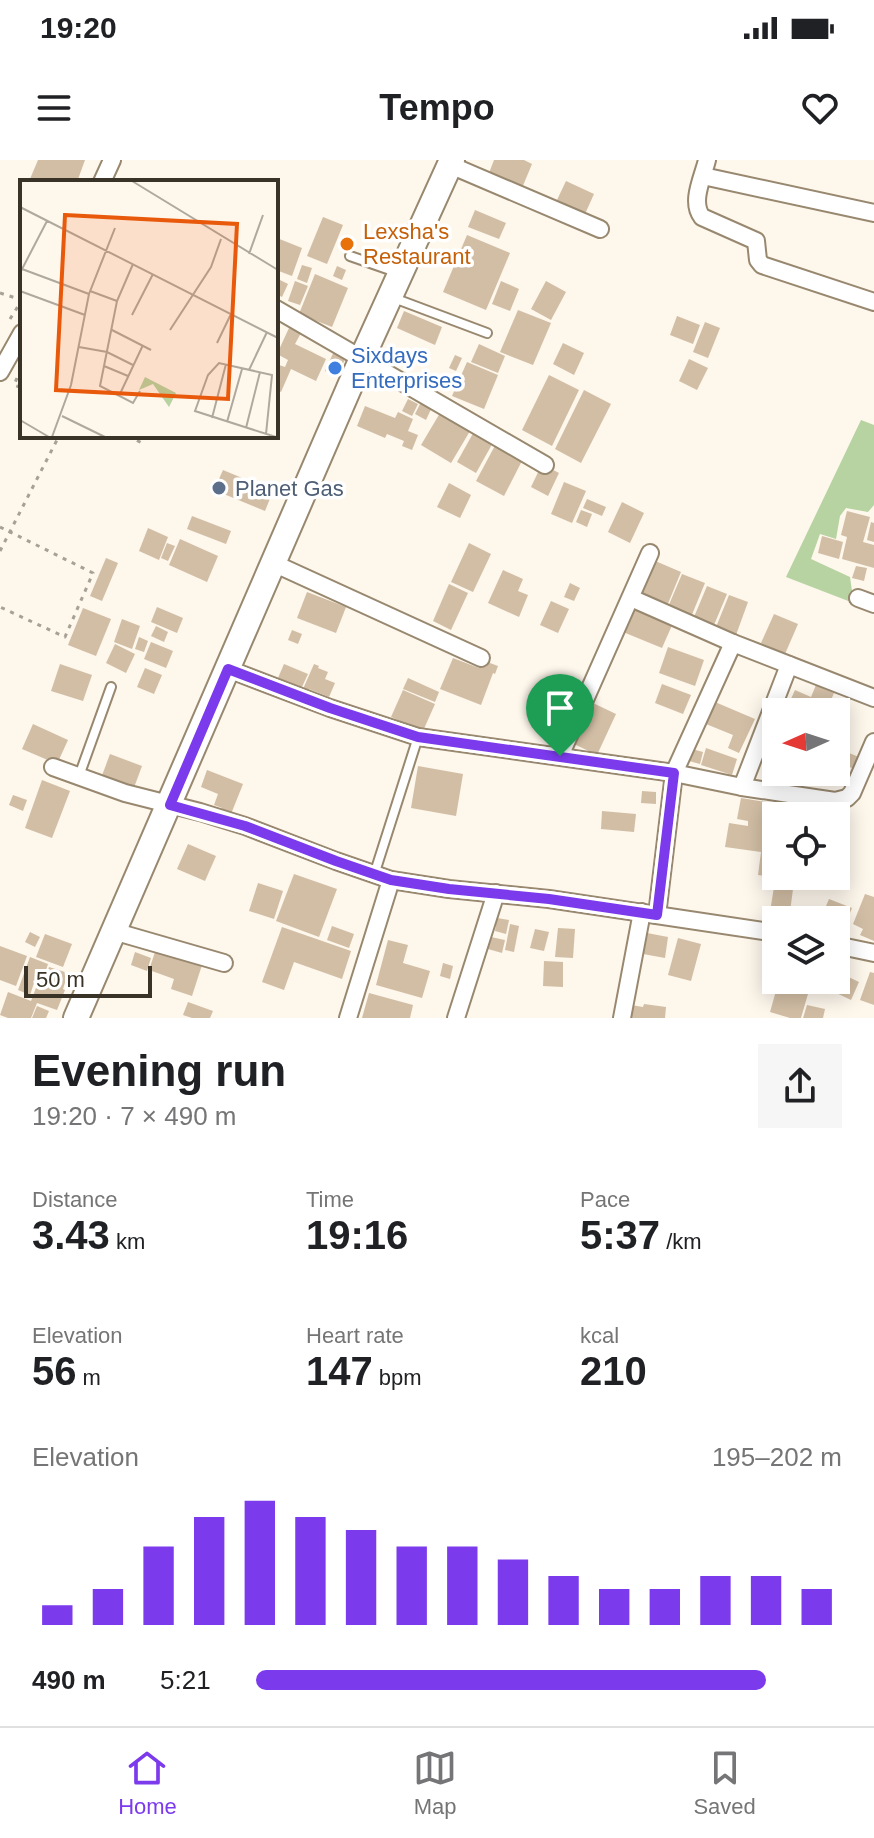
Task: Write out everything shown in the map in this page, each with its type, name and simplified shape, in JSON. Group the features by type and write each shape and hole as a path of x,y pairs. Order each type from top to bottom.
{"main road":[{"path":"76,1018 362,358 451,163"}],"street":[{"path":"103,180 112,160"},
{"path":"451,163 600,229"},
{"path":"874,213 705,168 696,201 697,211 702,217 756,241 758,260 762,265 874,302"},
{"path":"278,310 545,465"},
{"path":"0,372 15,329"},
{"path":"560,756 650,553"},
{"path":"273,563 481,658"},
{"path":"631,598 733,643 874,698"},
{"path":"622,1018 650,914 674,773 733,643"},
{"path":"742,787 789,665"},
{"path":"228,669 418,737 674,773 835,801 852,793 874,742"},
{"path":"53,767 125,793 245,826 391,880 549,899 762,931"},
{"path":"348,1018 391,880"},
{"path":"456,1018 496,893"},
{"path":"113,931 224,963"},
{"path":"850,948 874,953"}],"lane":[{"path":"350,256 401,273"},
{"path":"390,297 487,333"},
{"path":"79,776 111,687"},
{"path":"374,875 418,737"}],"path":[{"path":"0,293 20,299"},
{"path":"15,329 20,308"},
{"path":"18,376 14,385 20,387"},
{"path":"0,551 58,438"},
{"path":"132,438 144,444"},
{"path":"0,527 93,573 65,637 0,607"}],"green space":[{"path":"861,420 874,425 874,505 868,512 846,508 840,516 836,539 820,534 811,559 850,577 852,591 858,593 856,604 786,577"}],"building":[{"path":"38,160 85,160 78,180 30,179"},
{"path":"494,160 524,160 532,164 522,188 489,173"},
{"path":"566,181 594,194 585,214 557,200"},
{"path":"475,210 506,223 499,239 468,227"},
{"path":"323,217 343,225 327,264 307,256"},
{"path":"467,235 510,253 486,310 443,292"},
{"path":"278,238 302,248 292,276 278,271"},
{"path":"302,265 312,268 307,283 297,279"},
{"path":"337,266 346,270 342,280 333,276"},
{"path":"315,274 348,288 332,327 299,314"},
{"path":"278,279 288,284 282,297 278,295"},
{"path":"295,281 308,286 300,305 288,301"},
{"path":"501,281 519,289 510,311 492,304"},
{"path":"546,281 566,292 551,320 531,309"},
{"path":"518,310 551,323 533,365 500,352"},
{"path":"404,311 442,327 435,345 397,328"},
{"path":"677,316 700,325 693,344 670,335"},
{"path":"705,322 720,328 708,358 693,352"},
{"path":"289,328 301,333 295,344 326,359 316,381 291,369 281,392 278,391 278,365 285,367 288,360 278,352"},
{"path":"563,343 584,353 574,375 553,364"},
{"path":"479,344 505,356 498,373 471,362"},
{"path":"335,349 347,355 337,377 325,371"},
{"path":"455,355 462,358 456,371 449,368"},
{"path":"689,359 708,368 697,390 679,381"},
{"path":"467,362 498,375 484,409 452,396"},
{"path":"549,375 579,390 552,446 522,430"},
{"path":"584,390 611,404 581,463 555,449"},
{"path":"408,399 418,404 412,416 402,411"},
{"path":"422,400 433,405 426,420 415,414"},
{"path":"365,406 395,418 398,412 413,419 408,431 418,435 412,450 402,446 404,441 387,434 385,438 357,426"},
{"path":"443,408 473,426 451,463 421,445"},
{"path":"476,428 495,439 476,473 457,462"},
{"path":"498,440 525,455 504,496 476,481"},
{"path":"542,464 559,473 548,496 531,487"},
{"path":"223,470 273,491 265,511 214,490"},
{"path":"564,482 586,491 572,523 551,514"},
{"path":"449,483 471,495 460,518 437,507"},
{"path":"587,499 606,507 602,516 583,508"},
{"path":"622,502 644,513 630,543 608,532"},
{"path":"581,510 592,514 587,527 576,522"},
{"path":"847,511 870,517 863,542 874,545 874,568 842,559 847,537 841,535"},
{"path":"192,516 231,531 226,544 187,529"},
{"path":"871,522 874,523 874,542 867,540"},
{"path":"148,528 168,537 159,560 139,551"},
{"path":"822,536 843,542 839,559 818,553"},
{"path":"180,539 218,556 207,582 169,565"},
{"path":"167,543 175,546 168,561 161,558"},
{"path":"469,543 491,554 473,592 451,582"},
{"path":"106,558 118,563 102,601 90,596"},
{"path":"653,560 681,572 667,606 639,594"},
{"path":"856,566 867,568 864,581 852,578"},
{"path":"503,570 523,579 518,591 528,595 519,617 488,603"},
{"path":"682,574 705,583 691,617 668,607"},
{"path":"570,583 580,588 574,601 564,597"},
{"path":"449,584 468,593 451,630 433,621"},
{"path":"707,586 727,594 714,625 694,617"},
{"path":"307,592 346,607 336,633 297,618"},
{"path":"729,595 748,602 736,635 716,627"},
{"path":"551,601 569,609 558,633 540,625"},
{"path":"634,606 673,623 662,648 623,632"},
{"path":"157,607 183,618 177,633 151,622"},
{"path":"83,608 111,619 96,656 68,645"},
{"path":"774,614 798,624 785,654 761,643"},
{"path":"122,619 140,626 132,649 114,642"},
{"path":"156,626 168,632 164,642 151,636"},
{"path":"292,630 302,634 298,644 288,640"},
{"path":"139,637 148,641 144,652 135,649"},
{"path":"151,642 173,651 166,668 144,659"},
{"path":"115,644 135,654 126,673 106,663"},
{"path":"668,647 704,660 695,686 659,673"},
{"path":"453,658 479,668 482,660 498,666 481,705 440,689"},
{"path":"60,664 92,675 83,701 51,691"},
{"path":"284,664 308,674 302,687 278,678"},
{"path":"314,664 328,672 325,679 335,683 329,697 303,689"},
{"path":"145,668 162,675 154,694 137,687"},
{"path":"408,678 439,692 435,702 403,689"},
{"path":"540,684 571,698 560,723 529,709"},
{"path":"662,684 691,695 683,714 655,703"},
{"path":"816,685 834,693 832,698 791,698 795,690 811,697"},
{"path":"403,690 435,704 423,731 391,717"},
{"path":"715,702 755,719 739,753 728,748 733,735 706,724"},
{"path":"593,703 616,714 597,755 574,744"},
{"path":"33,724 68,740 57,764 22,749"},
{"path":"706,748 737,759 732,775 701,765"},
{"path":"692,749 703,752 700,764 689,761"},
{"path":"850,753 859,757 854,769 850,767"},
{"path":"110,754 142,766 132,793 100,781"},
{"path":"418,766 463,774 456,816 411,808"},
{"path":"207,770 243,784 231,814 214,805 218,794 201,787"},
{"path":"42,780 70,791 52,838 25,828"},
{"path":"642,791 656,792 656,804 641,803"},
{"path":"13,795 27,800 23,811 9,805"},
{"path":"741,798 766,802 762,802 762,876 758,875 761,852 725,847 729,823 748,826 748,821 737,819"},
{"path":"602,811 636,814 634,832 601,829"},
{"path":"188,844 216,856 205,881 177,869"},
{"path":"294,874 337,889 319,937 276,921"},
{"path":"258,883 283,891 274,919 249,911"},
{"path":"774,890 793,890 791,906 771,906"},
{"path":"865,894 874,897 874,941 860,935 863,929 853,924"},
{"path":"829,899 847,906 826,906"},
{"path":"497,918 509,920 506,934 495,931"},
{"path":"510,924 519,926 514,952 505,950"},
{"path":"332,926 354,934 349,948 327,940"},
{"path":"282,927 351,951 342,979 294,962 284,990 262,982"},
{"path":"558,928 575,929 573,958 555,957"},
{"path":"535,929 549,932 544,951 530,948"},
{"path":"30,932 40,937 35,947 25,942"},
{"path":"647,933 668,937 665,958 643,954"},
{"path":"45,934 72,944 63,967 36,957"},
{"path":"491,937 505,940 502,953 488,949"},
{"path":"678,938 701,944 691,981 668,975"},
{"path":"388,940 408,945 403,963 430,971 422,998 376,985"},
{"path":"0,946 27,956 16,986 0,980"},
{"path":"156,949 202,965 192,996 171,989 174,979 149,970"},
{"path":"135,952 151,958 147,971 131,965"},
{"path":"30,957 48,964 43,979 36,977 30,995 18,990"},
{"path":"544,961 563,962 563,987 543,986"},
{"path":"443,963 453,966 450,979 440,976"},
{"path":"49,967 68,973 57,1010 37,1003 31,1018 0,1015 8,992 31,1001 39,980 44,982"},
{"path":"870,972 874,973 874,1005 860,1000"},
{"path":"850,978 859,982 851,1000 838,994 850,994"},
{"path":"369,993 413,1005 410,1018 362,1018"},
{"path":"775,994 808,994 801,1018 770,1012"},
{"path":"188,1002 213,1011 210,1018 183,1015"},
{"path":"644,1004 666,1007 665,1018 628,1018 631,1005 643,1007"},
{"path":"807,1005 825,1009 823,1018 803,1018"},
{"path":"37,1006 49,1011 46,1018 32,1018"}],"place":[{"name":"Lexsha's Restaurant","path":"347,244"},
{"name":"Sixdays Enterprises","path":"335,368"},
{"name":"Planet Gas","path":"219,488"}],"route":[{"path":"228,669 418,737 560,756 674,773 657,915 391,880 245,826 170,805 228,669"}]}
